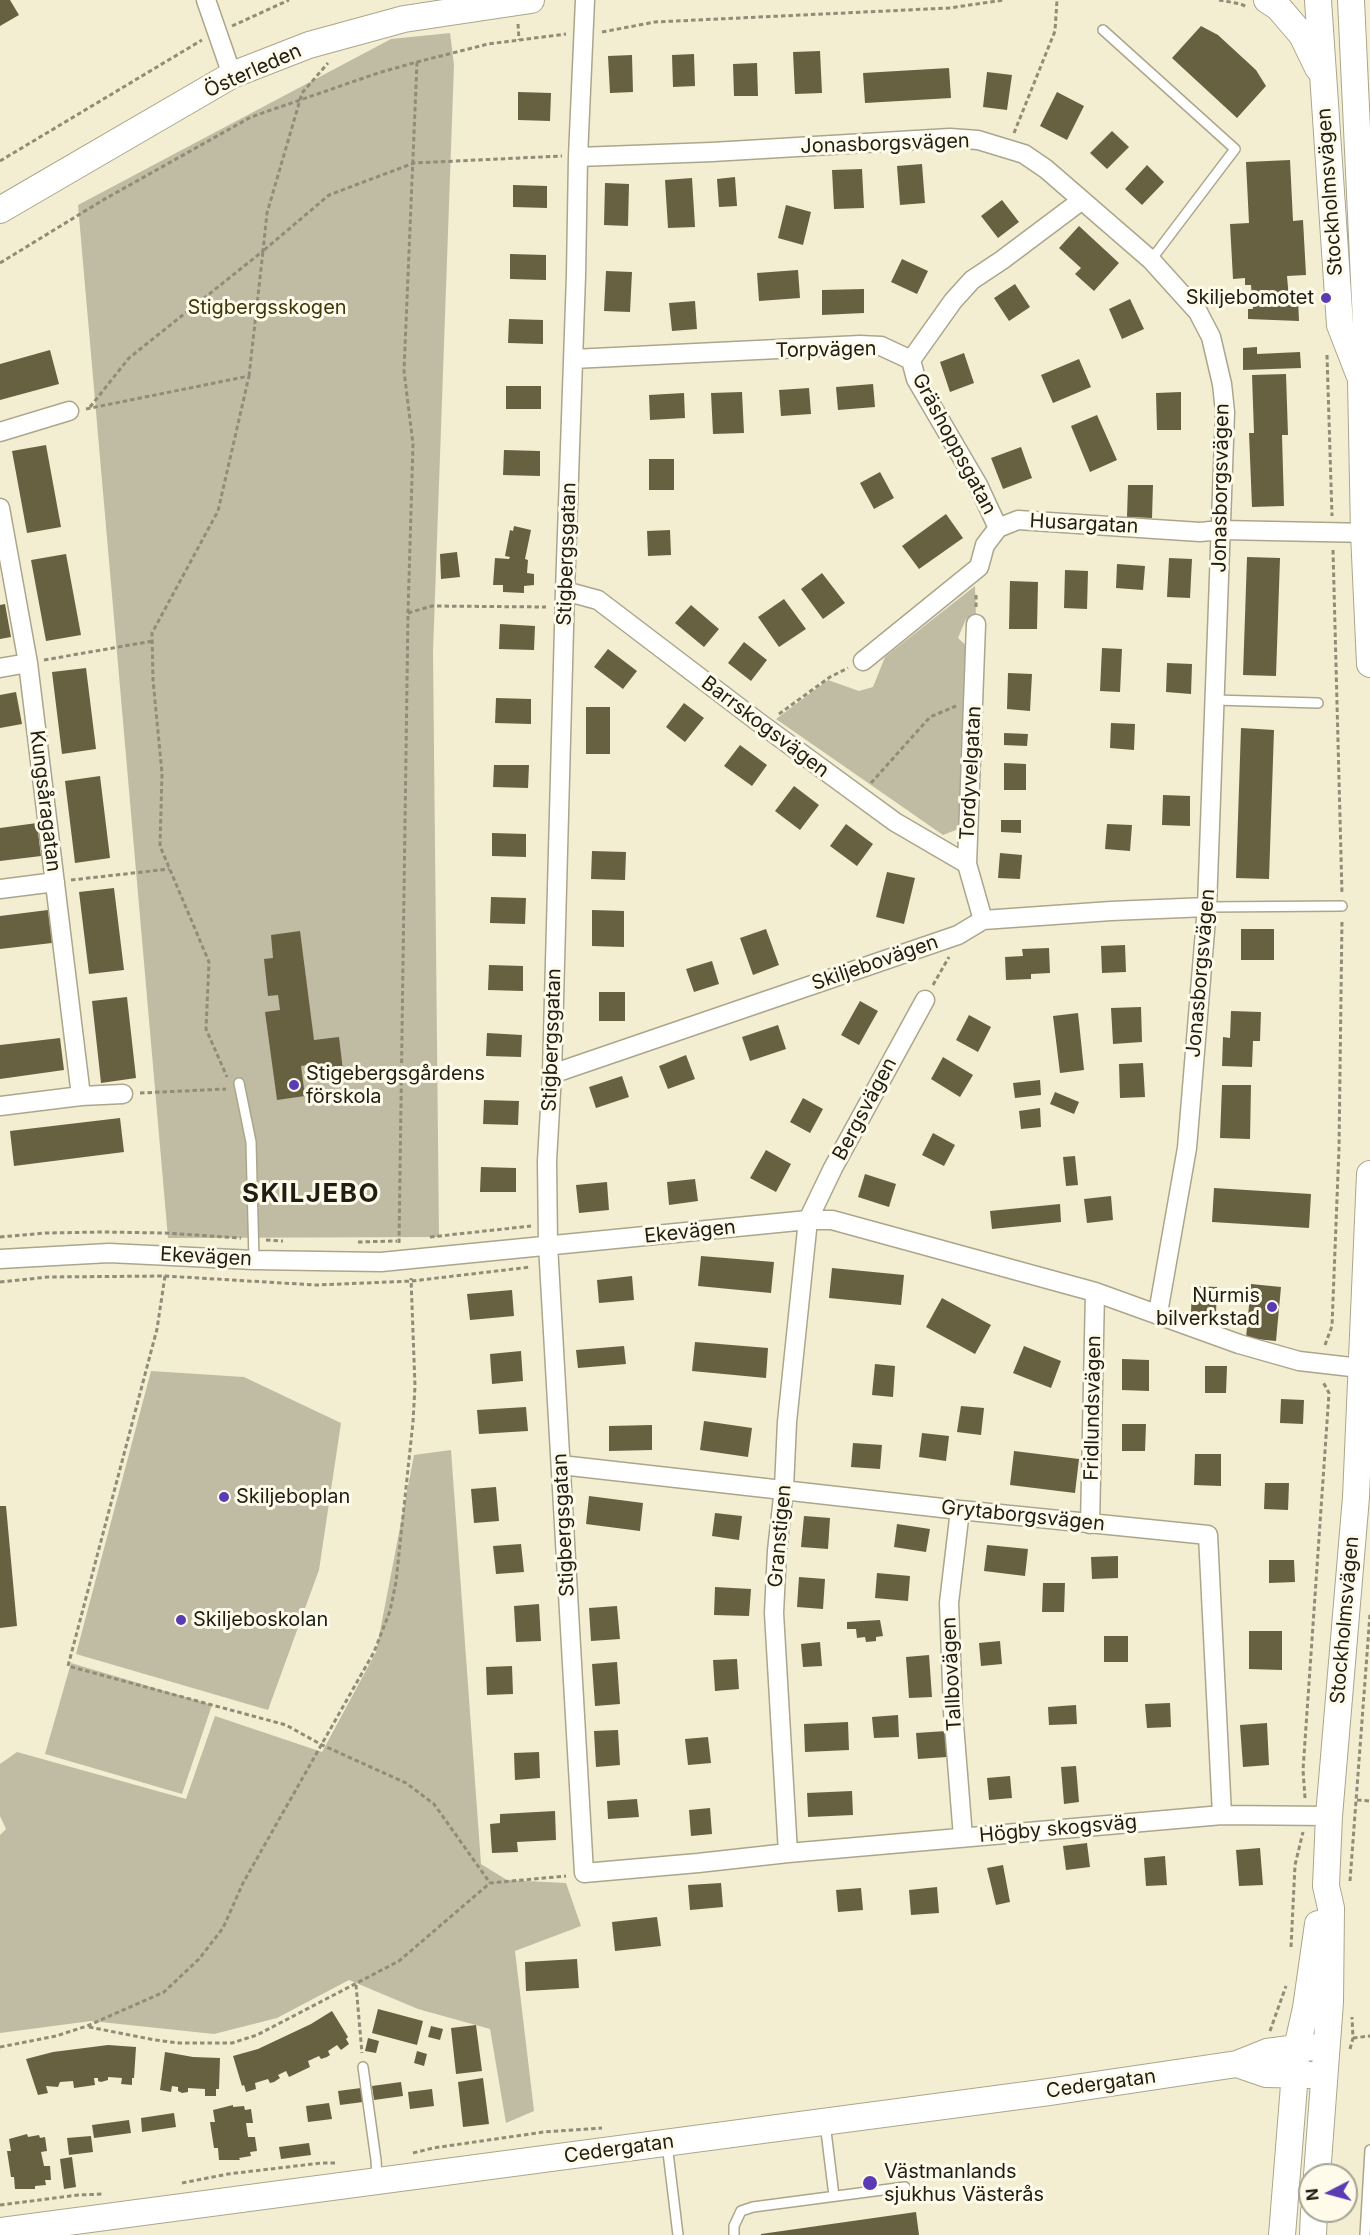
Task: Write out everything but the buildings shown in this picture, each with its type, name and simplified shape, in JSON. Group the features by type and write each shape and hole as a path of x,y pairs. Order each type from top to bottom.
{"main road":[{"name":"Österleden","path":"0,210 232,75 309,45 404,19 531,0"},
{"name":"Stockholmsvägen","path":"1318,0 1340,325 1361,380"},
{"name":"Stockholmsvägen","path":"1351,0 1365,184 1366,322 1361,380 1370,664"},
{"path":"1259,4 1278,7 1302,35 1322,76"},
{"name":"Stockholmsvägen","path":"1318,2163 1330,2002 1331,1908 1338,1884 1316,1816 1363,1498 1360,1368 1370,1174"},
{"name":"Stockholmsvägen","path":"1282,2235 1297,2048 1306,2008 1320,1908 1338,1884"},
{"name":"Cedergatan","path":"0,2231 1049,2092 1237,2064 1267,2052 1326,2047"},
{"name":"Cedergatan","path":"1237,2064 1266,2074 1324,2075"}],"street":[{"path":"206,0 232,75"},
{"name":"Stigbergsgatan","path":"584,1873 548,1245 547,1161 552,1074 578,157 585,0"},
{"name":"Jonasborgsvägen","path":"578,157 712,152 950,138 978,140 1008,148 1031,159 1151,260 1198,312 1217,359 1225,412 1207,907 1187,1148 1158,1313"},
{"path":"911,360 972,280 1082,200"},
{"name":"Torpvägen","path":"573,359 860,345 881,346 911,360"},
{"name":"Gräshoppsgatan","path":"911,360 916,379 978,485 998,528"},
{"path":"0,432 69,411"},
{"name":"Kungsåragatan","path":"0,508 28,663 81,1096"},
{"name":"Husargatan","path":"998,528 1018,520 1200,532 1221,530 1367,533"},
{"path":"863,661 979,567 985,545 998,528"},
{"name":"Barrskogsvägen","path":"565,591 598,600 860,797 895,822 967,864"},
{"name":"Tordyvelgatan","path":"976,624 967,864 983,920"},
{"path":"0,668 28,663"},
{"path":"0,889 55,882"},
{"name":"Skiljebovägen","path":"552,1074 958,935 983,920 1111,910 1207,907"},
{"name":"Bergsvägen","path":"808,1220 833,1168 925,1000"},
{"path":"0,1106 81,1096 123,1094"},
{"name":"Ekevägen","path":"0,1259 109,1253 254,1260 381,1262 808,1220 832,1220 1095,1292 1239,1344 1299,1361 1360,1368"},
{"name":"Granstigen","path":"788,1853 774,1613 787,1422 808,1220"},
{"name":"Fridlundsvägen","path":"1090,1524 1095,1292"},
{"name":"Grytaborgsvägen","path":"561,1465 784,1488 960,1510 1208,1535 1222,1815"},
{"name":"Tallbovägen","path":"960,1510 949,1603 953,1712 963,1838"},
{"name":"Högby skogsväg","path":"788,1853 1222,1815 1316,1816"},
{"path":"584,1873 788,1853"}],"lane":[{"path":"1103,30 1235,149 1151,260"},
{"path":"1215,700 1318,703"},
{"path":"1207,907 1342,906"},
{"path":"239,1083 251,1142 254,1260"},
{"path":"363,2067 377,2182"},
{"path":"825,2120 834,2196"},
{"path":"667,2142 674,2183 678,2235"},
{"path":"1365,2235 1370,2150"},
{"path":"734,2235 734,2226 741,2211 753,2207 905,2187"}],"path":[{"path":"0,161 217,33 289,0"},
{"path":"0,263 103,200 251,117 378,73 417,62 488,44 595,34 655,22 949,8 1004,0"},
{"path":"1008,148 1055,31 1057,0"},
{"path":"1219,0 1259,4"},
{"path":"239,1083 228,1079 206,1029 209,962 160,846 162,773 153,680 152,633 218,511 249,376 267,213 302,93 330,61"},
{"path":"398,1241 408,614 413,444 404,371 417,62"},
{"path":"89,408 129,358 329,195 414,163 578,157"},
{"path":"1291,1954 1295,1865 1316,1816 1303,1770 1329,1393 1322,1385 1325,1342 1332,1326 1339,1148 1343,864 1327,346"},
{"path":"69,411 249,376"},
{"path":"976,624 976,579 979,567"},
{"path":"408,614 432,606 555,607 565,591"},
{"path":"28,663 153,641"},
{"path":"757,721 772,719 830,677 863,661"},
{"path":"860,797 930,717 974,699"},
{"path":"55,882 169,869"},
{"path":"925,1000 957,943 958,935"},
{"path":"123,1094 224,1090 239,1083"},
{"path":"420,1238 531,1226 548,1245"},
{"path":"0,1237 46,1233 116,1232 286,1241"},
{"path":"353,1242 409,1239"},
{"path":"0,1282 48,1277 165,1276 316,1285 412,1281 535,1267"},
{"path":"165,1276 157,1329 68,1666 286,1725 322,1745 406,1783 434,1804 490,1883"},
{"path":"0,2047 56,2036 87,2026 164,1992 199,1959 223,1928 243,1883 374,1652 390,1611 394,1592 415,1386 412,1281"},
{"path":"1338,1884 1356,1800 1370,1614"},
{"path":"1356,1800 1370,1801"},
{"path":"87,2026 154,2040 202,2044 232,2043 278,2025 399,1961 490,1883 584,1873"},
{"path":"1269,2035 1288,1983"},
{"path":"356,1984 363,2067"},
{"path":"1352,2016 1353,2038 1370,2036"}],"green space":[{"name":"Stigbergsskogen","path":"450,33 454,65 433,651 439,1237 168,1238 78,205 391,39"},
{"path":"975,586 976,619 966,619 958,638 973,652 961,828 943,835 776,719 828,680 859,691 873,687 885,657"},
{"name":"Skiljeboplan","path":"151,1371 244,1377 341,1423 319,1570 268,1710 76,1654"},
{"path":"451,1450 481,1864 507,1880 566,1883 581,1926 515,1951 534,2111 506,2123 490,2029 418,2009 349,1980 277,2018 214,2034 91,2021 0,2033 0,1835 6,1829 0,1816 0,1764 17,1752 186,1799 215,1716 322,1752 376,1652 414,1455"},
{"path":"71,1663 212,1705 182,1794 45,1754"}],"place":[{"name":"Skiljebomotet","path":"1326,298"},
{"name":"Stigebergsgårdens förskola","path":"294,1085"},
{"name":"Nurmis bilverkstad","path":"1272,1307"},
{"name":"Skiljeboplan","path":"224,1497"},
{"name":"Skiljeboskolan","path":"181,1620"},
{"name":"Västmanlands sjukhus Västerås","path":"870,2183"}],"district":[{"name":"SKILJEBO","path":"311,1194"}]}
